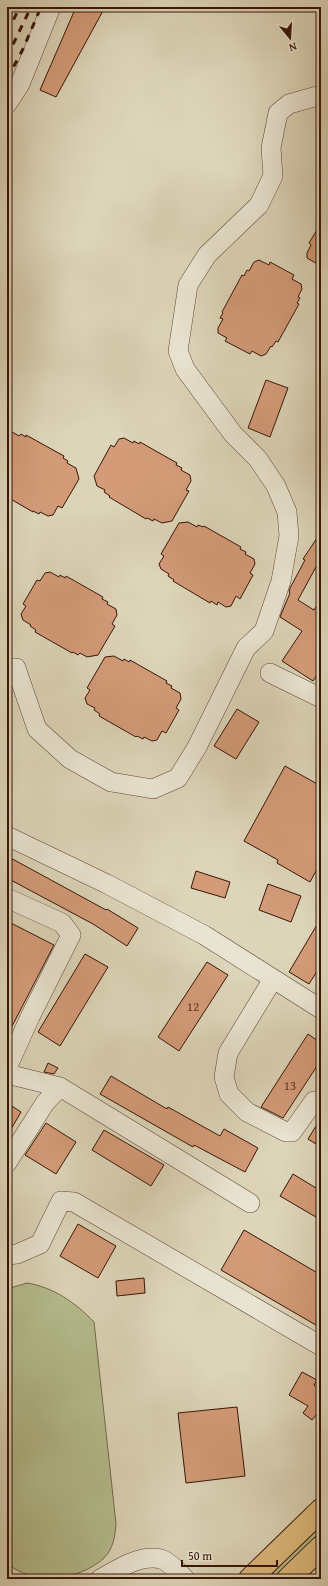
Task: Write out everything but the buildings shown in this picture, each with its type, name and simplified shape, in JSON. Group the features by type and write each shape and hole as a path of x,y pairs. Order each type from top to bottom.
{"main road":[{"path":"250,1579 321,1510"},
{"path":"288,1579 321,1547"}],"street":[{"path":"7,104 20,84 51,7"},
{"path":"7,668 16,668 37,729 70,759 111,782 153,789 178,778 197,748 246,648 264,631 281,581 289,536 287,512 276,486 262,465 232,434 185,369 178,351 188,285 207,255 259,205 273,176 272,148 278,113 289,104 321,95"},
{"path":"270,673 321,698"},
{"path":"7,836 107,884 204,935 321,1008"},
{"path":"7,898 62,923 71,935 30,1017 7,1068"},
{"path":"273,979 228,1053 224,1076 229,1094 247,1112 286,1132 292,1132 314,1101 321,1101"},
{"path":"7,1074 60,1087 250,1203"},
{"path":"7,1163 45,1103 60,1087"},
{"path":"7,1254 17,1254 40,1244 61,1201 74,1202 321,1346"},
{"path":"100,1579 119,1568 142,1558 162,1559 186,1579"}],"green space":[{"path":"27,1283 46,1288 64,1297 80,1308 94,1322 116,1524 110,1551 104,1558 94,1566 82,1572 56,1578 42,1578 29,1575 17,1570 7,1563 7,1289"},
{"path":"321,1522 321,1532 273,1579 264,1579"}],"railway":[{"path":"7,32 20,7"},
{"path":"7,57 31,7"},
{"path":"7,79 23,49 41,7"}]}
